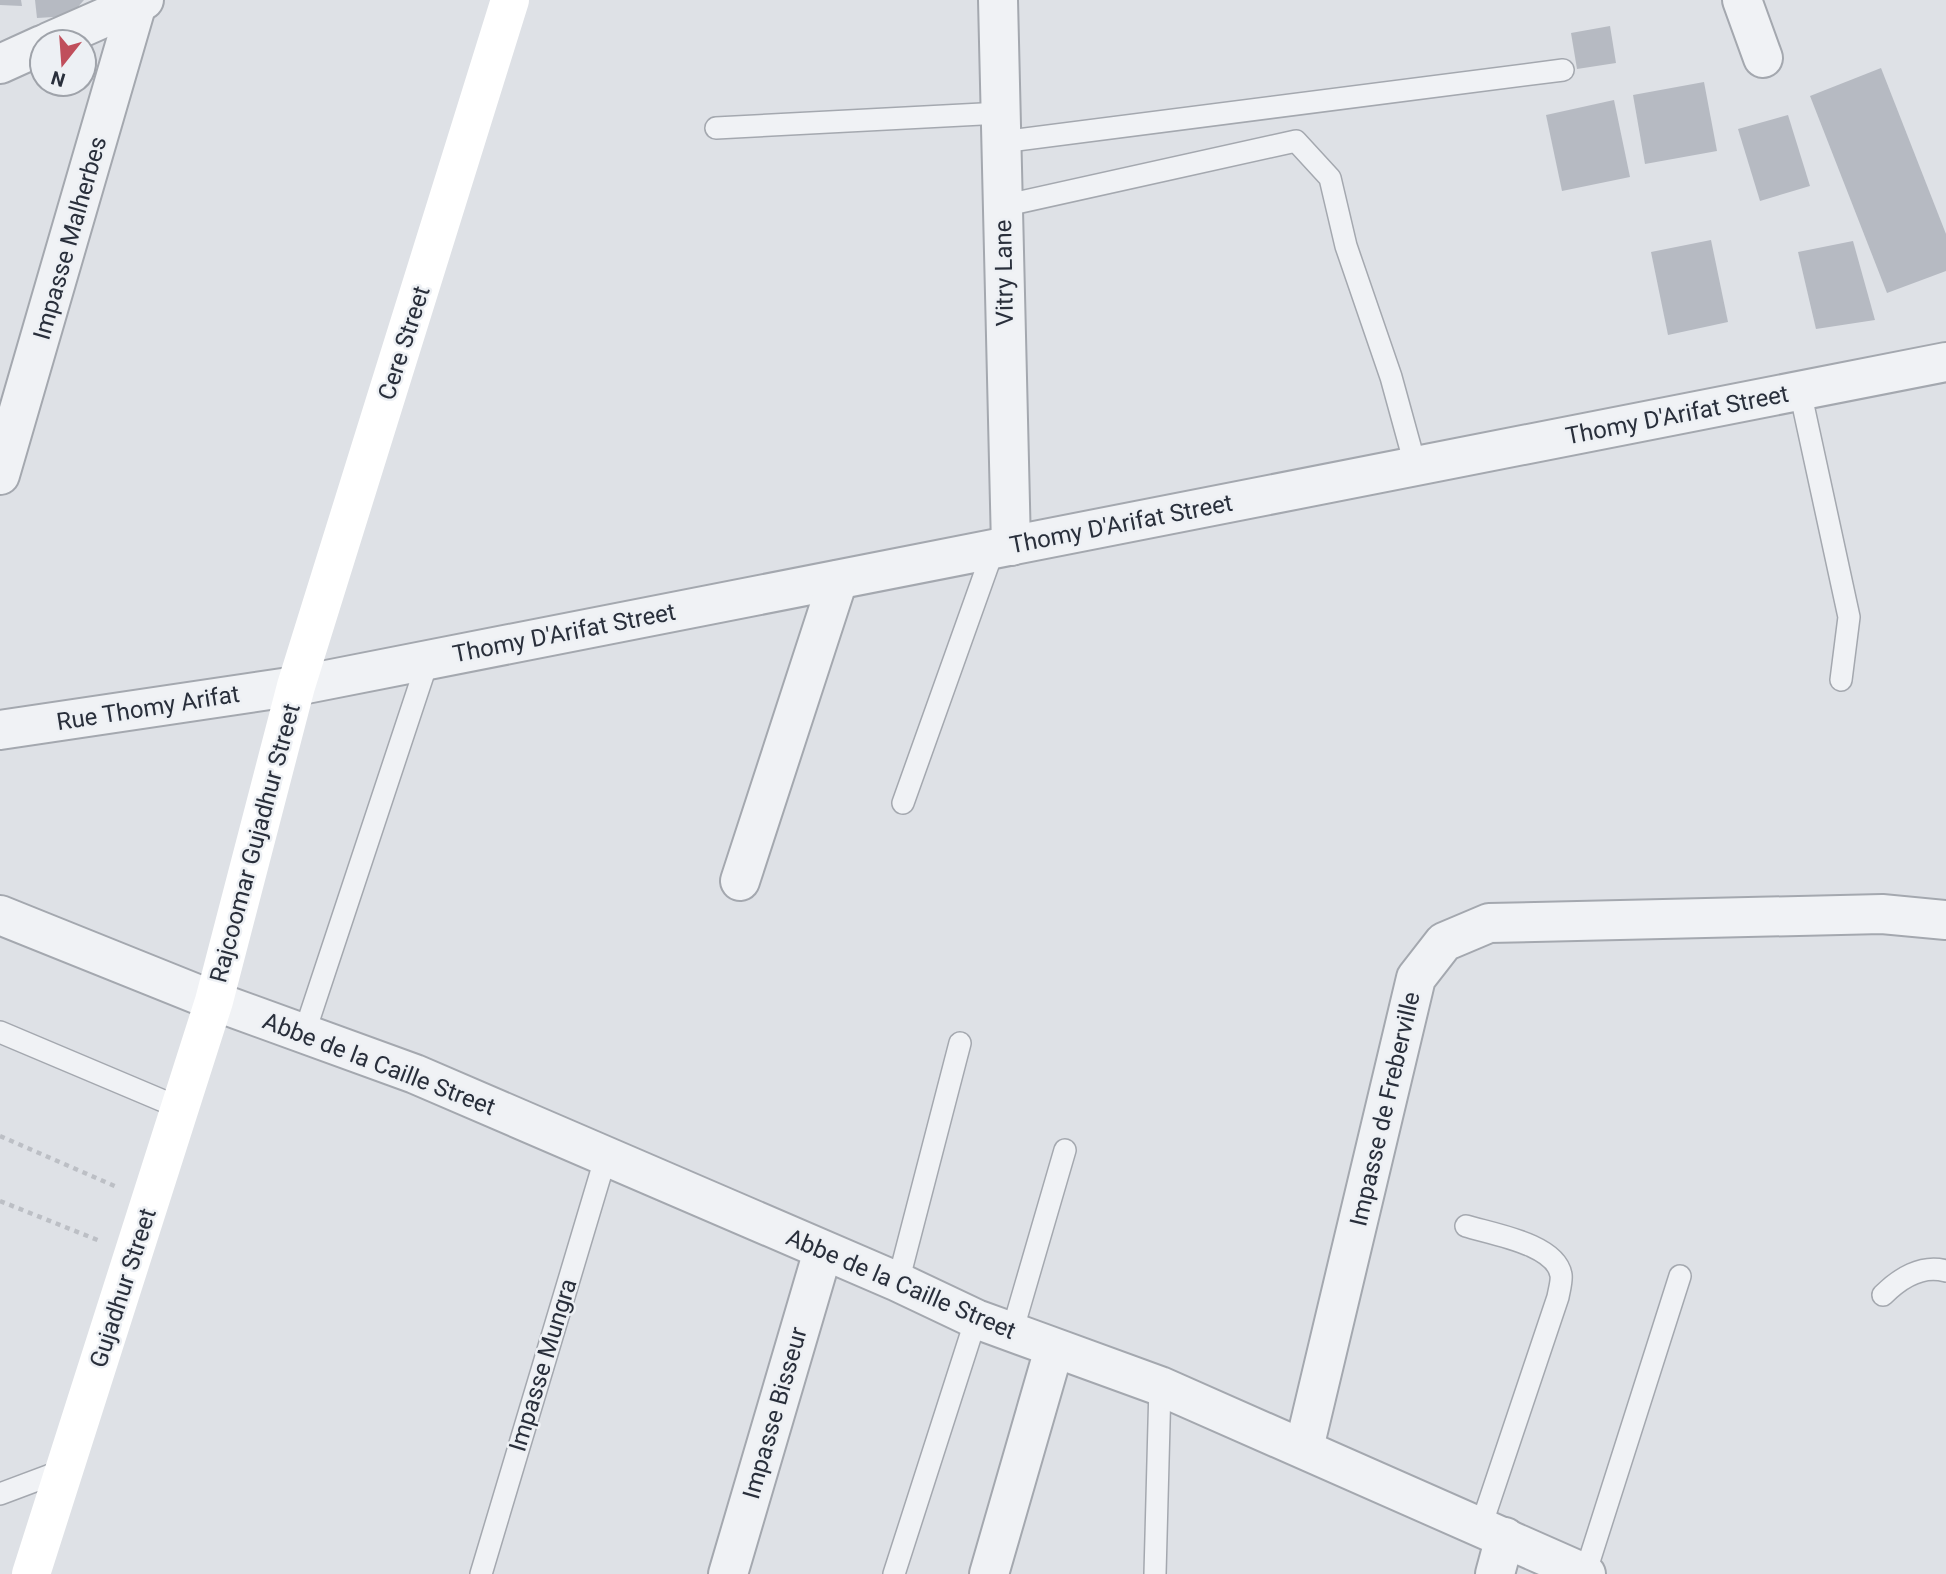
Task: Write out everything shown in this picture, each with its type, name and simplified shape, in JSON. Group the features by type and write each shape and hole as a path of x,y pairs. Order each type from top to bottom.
{"street":[{"name":"Cere Street","path":"296,686 510,0"},
{"name":"Vitry Lane","path":"998,0 1003,206 1002,547"},
{"path":"1742,0 1763,58"},
{"path":"80,28 140,1"},
{"name":"Impasse Malherbes","path":"0,475 140,1"},
{"path":"0,64 28,51"},
{"name":"Thomy D'Arifat Street","path":"296,686 1946,362"},
{"path":"740,881 838,580"},
{"name":"Rue Thomy Arifat","path":"0,730 296,686"},
{"name":"Rajcoomar Gujadhur Street","path":"214,1001 296,686"},
{"name":"Impasse de Freberville","path":"1304,1448 1416,978 1444,942 1489,923 1882,914 1946,920"},
{"name":"Abbe de la Caille Street","path":"0,915 214,1001 415,1074 898,1282 976,1319 1160,1386 1586,1574"},
{"name":"Gujadhur Street","path":"31,1574 214,1001"},
{"name":"Impasse Bisseur","path":"728,1574 823,1251"},
{"path":"989,1574 1054,1349"},
{"path":"1493,1532 1495,1574"}],"lane":[{"path":"716,128 1001,128 1563,70"},
{"path":"1003,206 1296,141 1330,178 1346,246 1391,377 1416,468"},
{"path":"1800,391 1849,617 1841,680"},
{"path":"904,803 1002,547"},
{"path":"304,1034 428,660"},
{"path":"0,1032 180,1108"},
{"path":"898,1282 960,1043"},
{"path":"1012,1332 1065,1150"},
{"name":"Impasse Mungra","path":"481,1574 606,1156"},
{"path":"1466,1226 1538,1248 1552,1257 1561,1275 1558,1297 1493,1532"},
{"path":"1883,1296 1903,1276 1939,1269 1946,1271"},
{"path":"1586,1574 1680,1276"},
{"path":"894,1574 976,1319"},
{"path":"1155,1574 1160,1386"},
{"path":"0,1494 64,1470"}],"path":[{"path":"0,1136 150,1201"},
{"path":"0,1201 133,1254"}],"building":[{"path":"0,0 21,0 22,6 0,5"},
{"path":"35,0 84,0 70,16 37,18"},
{"path":"1610,26 1616,63 1577,69 1571,33"},
{"path":"1881,68 1946,234 1946,271 1887,293 1810,96"},
{"path":"1704,82 1717,151 1645,164 1633,95"},
{"path":"1614,100 1630,177 1562,191 1546,115"},
{"path":"1788,115 1810,186 1760,201 1738,129"},
{"path":"1711,240 1728,322 1668,335 1651,252"},
{"path":"1853,241 1875,320 1816,329 1798,252"}]}
